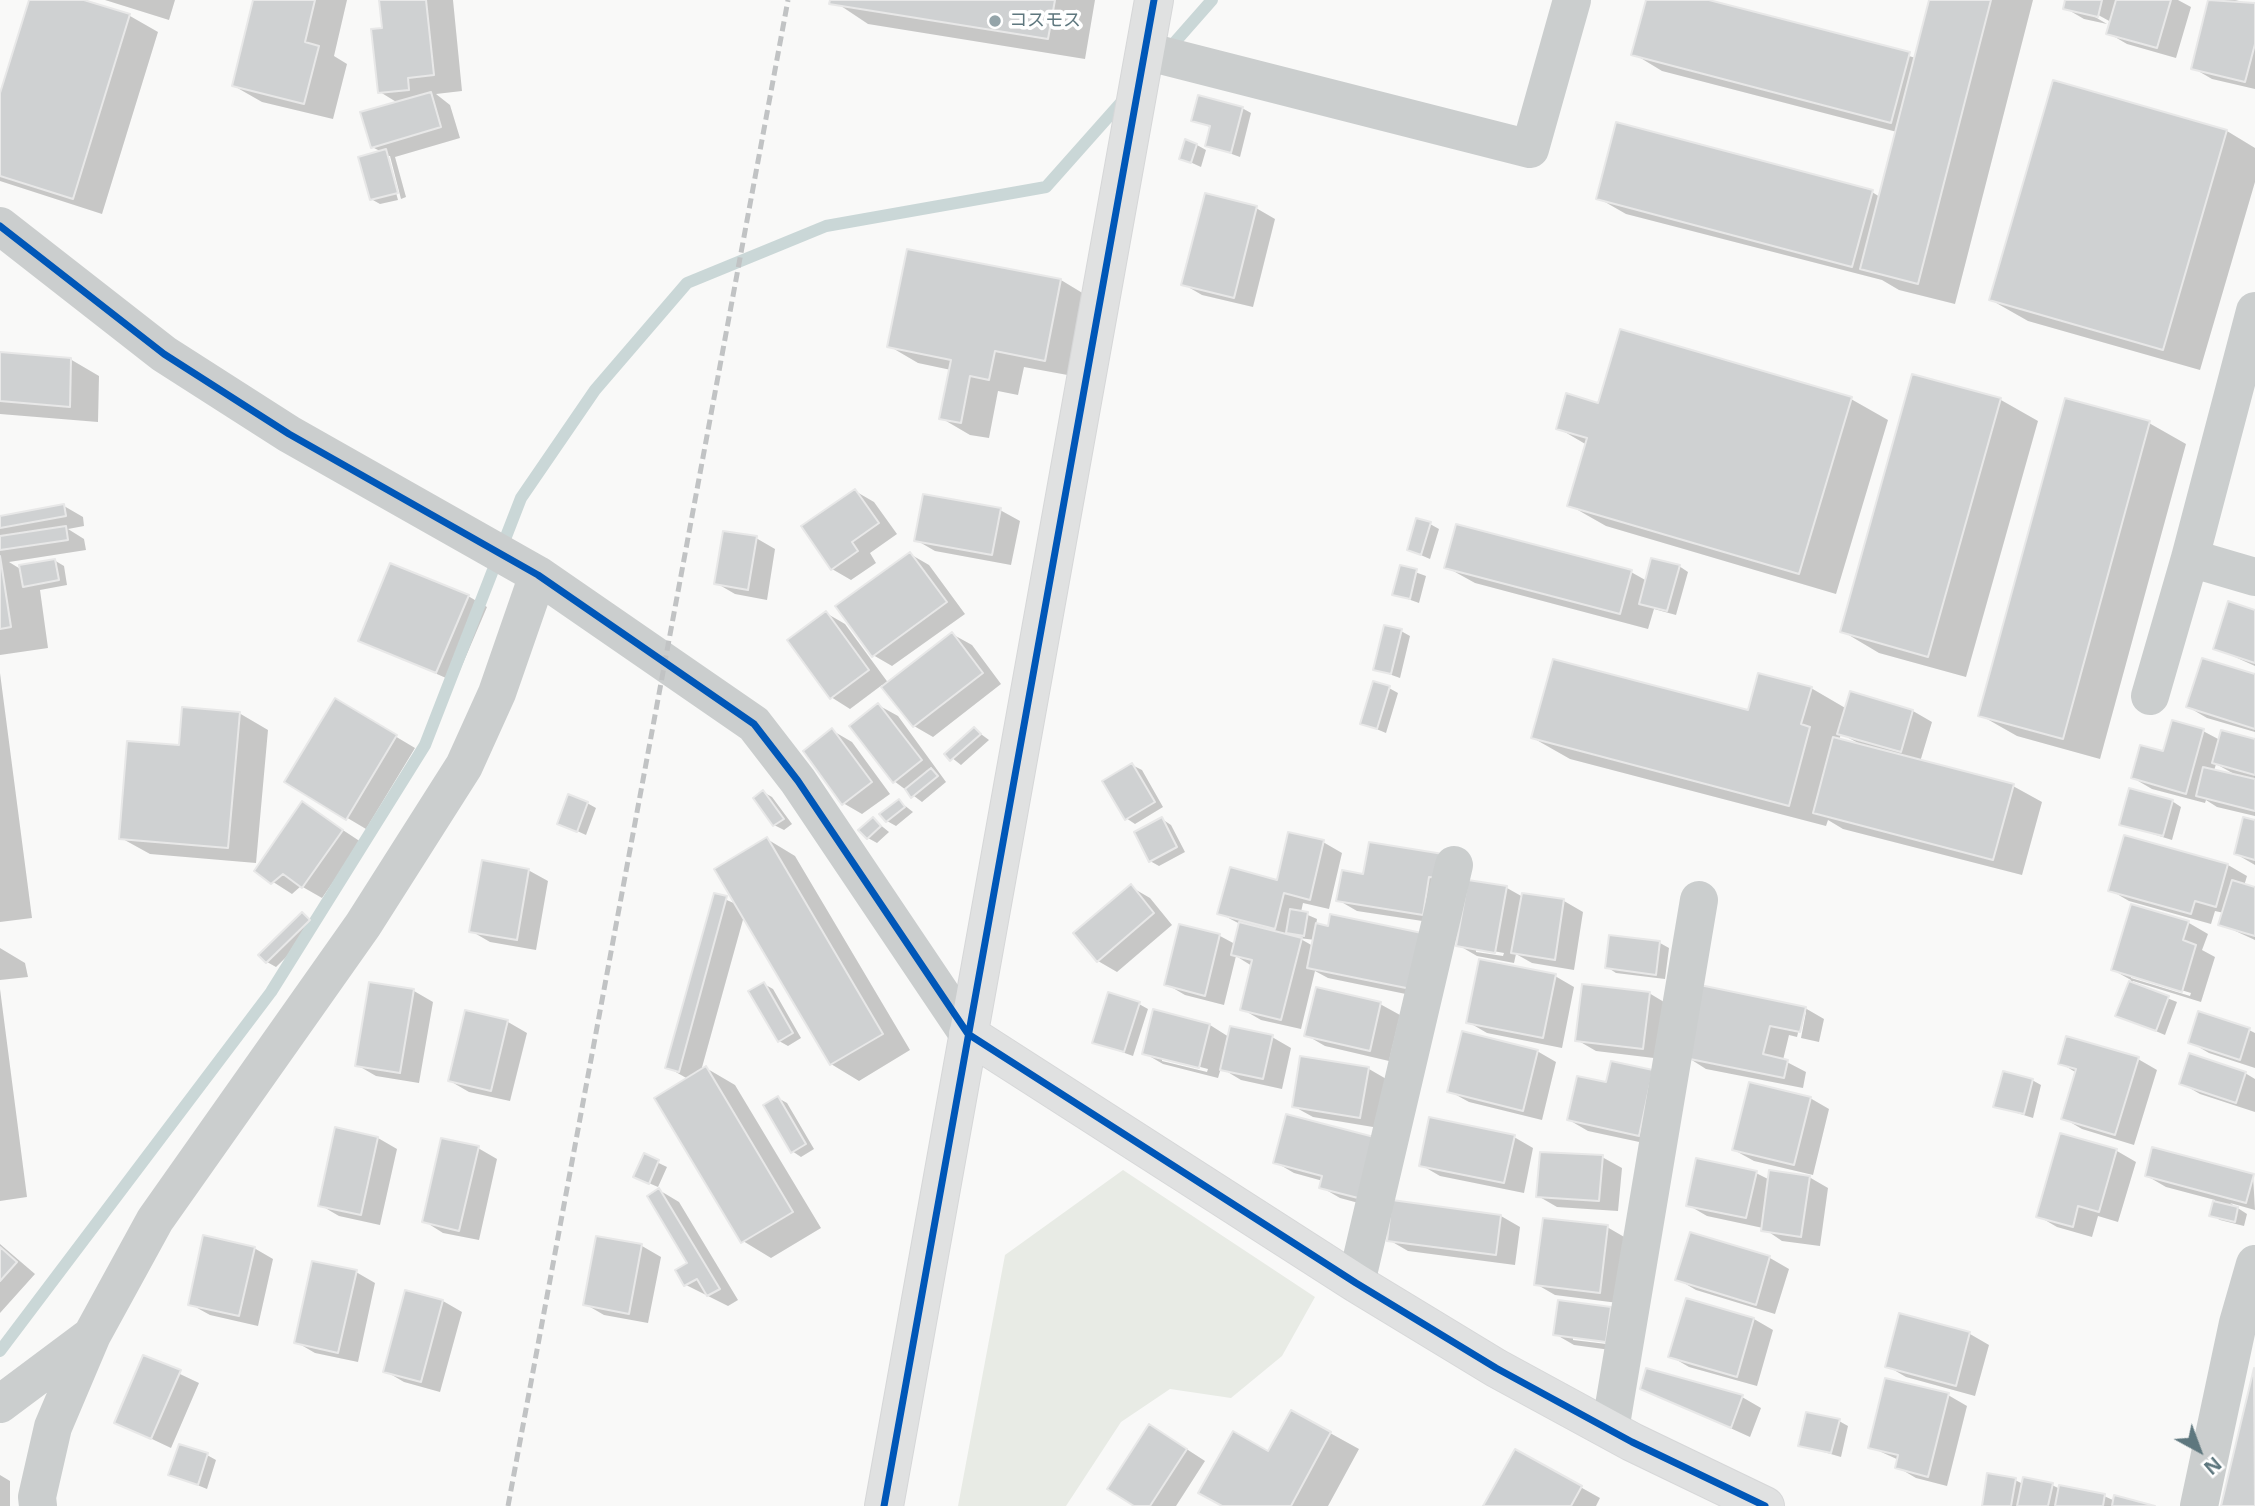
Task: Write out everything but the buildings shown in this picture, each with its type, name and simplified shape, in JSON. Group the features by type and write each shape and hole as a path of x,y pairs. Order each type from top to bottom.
{"street":[{"path":"884,1506 1154,0"},
{"path":"1145,51 1530,149 1572,0"},
{"path":"0,226 164,354 289,434 538,575 754,724 799,781 968,1034 1356,1283 1496,1368 1610,1430 1765,1506"},
{"path":"2150,696 2190,558 2255,311"},
{"path":"2190,558 2255,577"},
{"path":"38,1506 37,1497 53,1427 92,1335 155,1220 363,925 464,766 497,693 538,575"},
{"path":"1356,1283 1454,865"},
{"path":"1610,1430 1699,900"},
{"path":"2199,1506 2238,1323 2255,1264"},
{"path":"0,1404 92,1335"}],"shaded area":[{"path":"1123,1170 1315,1297 1282,1356 1231,1398 1170,1389 1121,1422 1066,1506 958,1506 1005,1255"}],"waterway":[{"path":"1168,50 1212,0"},
{"path":"0,1351 271,992 425,745 521,498 595,390 687,283 826,226 1046,187 1126,97"}],"railway":[{"path":"508,1506 788,0"}],"cycle path":[{"path":"884,1506 1154,0"},
{"path":"0,226 164,354 289,434 538,575 754,724 798,781 968,1034 1356,1283 1496,1368 1632,1442 1765,1506"}],"place":[{"name":"コスモス","path":"995,21"}]}
